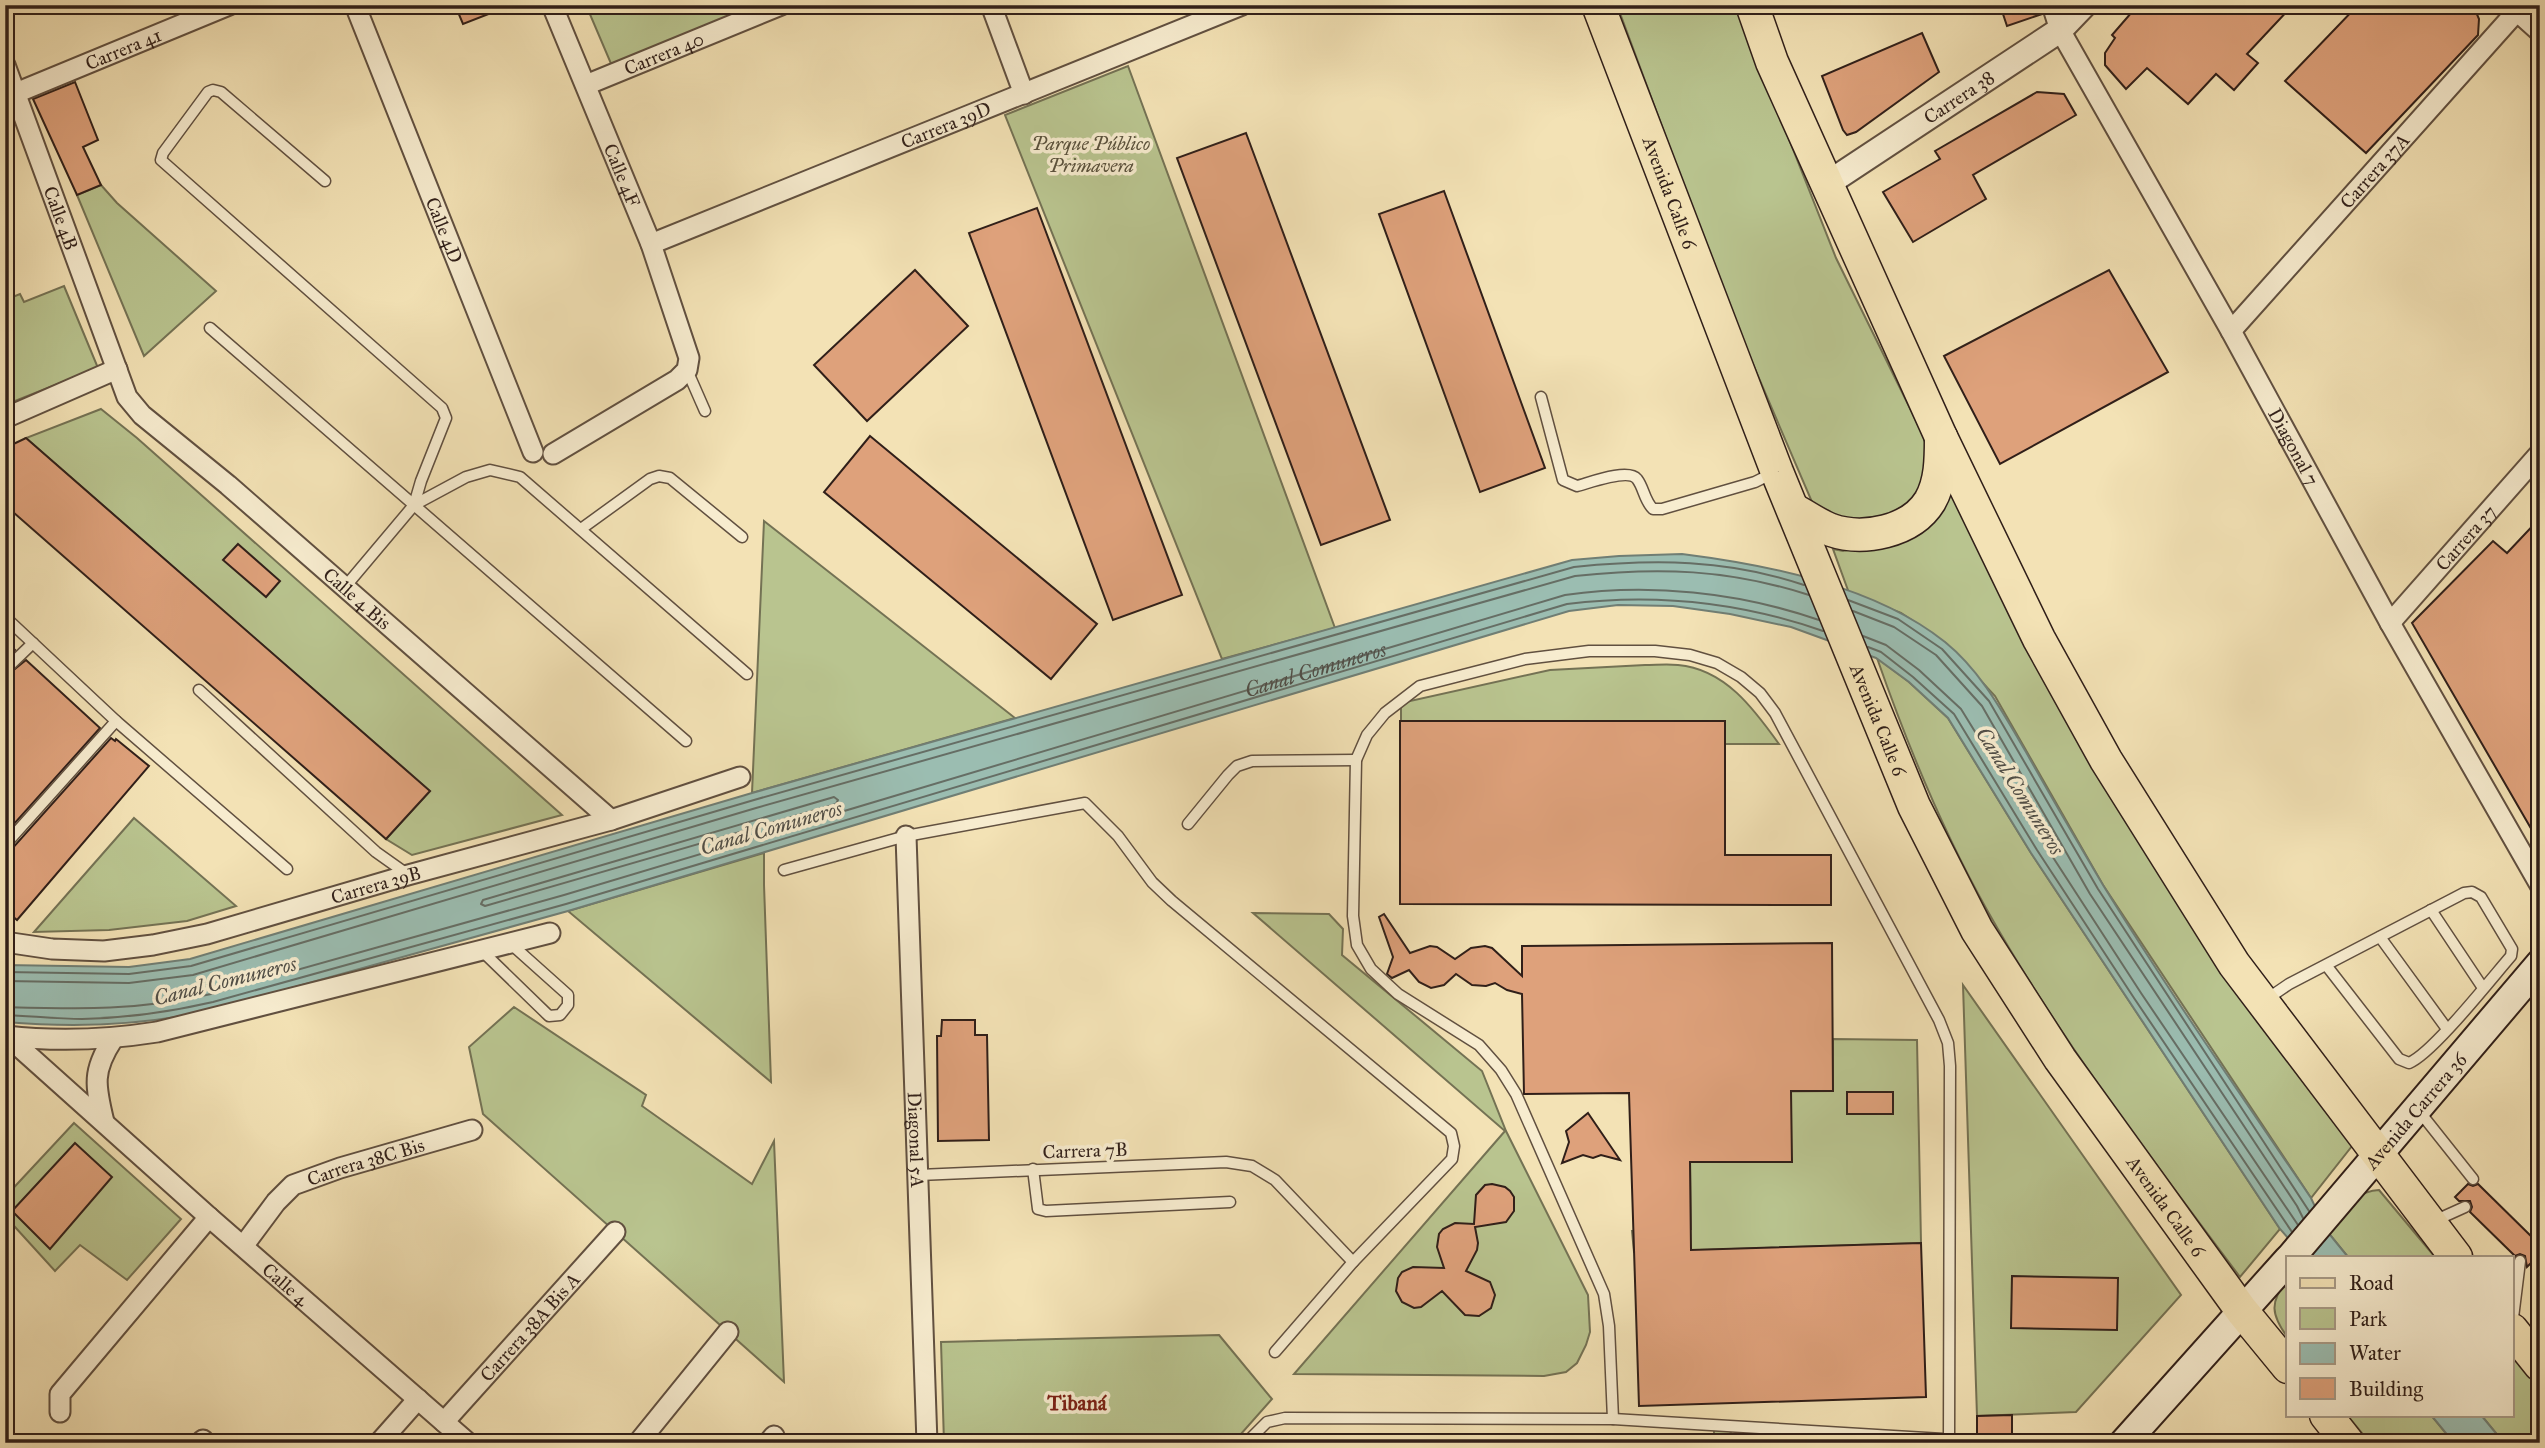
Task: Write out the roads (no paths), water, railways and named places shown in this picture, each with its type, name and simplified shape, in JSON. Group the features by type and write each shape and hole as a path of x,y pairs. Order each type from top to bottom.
{"main road":[{"name":"Avenida Calle 6","path":"1598,5 1777,472 1914,806 1977,930 2060,1059 2242,1311 2286,1365"},
{"path":"1752,5 1772,61 1941,436 2039,639 2106,760 2234,964 2455,1256"},
{"path":"1793,509 1830,530 1849,534 1869,534 1894,528 1914,519 1930,501 1939,476 1941,436"},
{"name":"Avenida Carrera 36","path":"2292,1256 2540,964"},
{"name":"Avenida Carrera 36","path":"2124,1443 2286,1263"},
{"path":"2514,1332 2540,1364"},
{"path":"2327,1416 2348,1443"}],"street":[{"name":"Carrera 41","path":"16,93 229,5"},
{"name":"Calle 4D","path":"355,5 533,452"},
{"name":"Calle 4F","path":"552,5 651,244 687,347 690,358 687,370"},
{"name":"Carrera 40","path":"586,85 781,5"},
{"path":"991,5 1024,94"},
{"name":"Carrera 39D","path":"651,244 1242,5"},
{"name":"Diagonal 7","path":"2052,5 2060,30 2231,331 2390,623 2540,885"},
{"name":"Carrera 38","path":"1827,184 2060,30 2084,5"},
{"path":"2514,8 2540,32"},
{"name":"Carrera 37A","path":"2231,331 2514,8"},
{"name":"Calle 4B","path":"5,65 117,369"},
{"path":"5,418 117,369"},
{"name":"Calle 4 Bis","path":"117,369 127,397 142,415 228,485 611,820"},
{"path":"553,454 677,380 687,370"},
{"name":"Carrera 37","path":"2390,623 2540,453"},
{"name":"Carrera 39B","path":"5,943 76,951 104,951 207,934 408,875 611,820 740,777"},
{"name":"Diagonal 5A","path":"906,836 927,1443"},
{"path":"6,1036 60,1041 113,1039 157,1031 550,933"},
{"name":"Calle 4","path":"6,1036 468,1443"},
{"path":"104,1122 96,1092 96,1073 101,1058 113,1039"},
{"name":"Carrera 38C Bis","path":"244,1245 276,1202 293,1185 340,1168 472,1130"},
{"path":"60,1412 60,1394 209,1217"},
{"name":"Carrera 38A Bis A","path":"444,1422 615,1232"},
{"path":"638,1443 728,1332"},
{"path":"379,1443 418,1399"}],"lane":[{"path":"324,181 221,92 214,90 208,92 161,160 442,408 446,418 414,505"},
{"path":"210,328 686,741"},
{"path":"687,370 705,411"},
{"path":"1541,397 1563,480 1569,485 1577,486 1624,474 1633,475 1638,480 1646,501 1653,509 1662,509 1755,482 1777,472"},
{"path":"345,587 414,505 466,477 490,470 520,477 747,674"},
{"path":"580,529 650,479 659,476 670,478 742,537"},
{"path":"5,617 116,721 287,869"},
{"path":"5,670 33,643"},
{"path":"1613,1419 1609,1325 1604,1294 1516,1094 1501,1070 1479,1045 1398,994 1371,969 1357,945 1353,916 1356,760 1367,735 1385,713 1420,686 1525,659 1622,650 1690,655 1717,663 1741,677 1759,693 1775,713 1939,1020 1948,1043 1950,1066 1949,1440"},
{"path":"200,690 376,852 408,875"},
{"path":"5,845 116,721"},
{"path":"1188,824 1237,766 1252,761 1356,760"},
{"path":"784,870 906,836 1084,803 1118,836 1152,882 1172,901 1451,1133 1454,1146 1452,1159 1353,1262 1275,1352"},
{"path":"2262,1002 2289,984 2464,893 2472,892 2480,897 2512,949 2511,956 2447,1029 2416,1060 2409,1063 2399,1059 2326,965"},
{"path":"2431,910 2483,988"},
{"path":"2380,937 2447,1029"},
{"path":"481,950 549,1016 560,1015 568,1005 568,995 511,943"},
{"path":"2416,1108 2473,1178"},
{"name":"Carrera 7B","path":"919,1175 1226,1162 1252,1166 1275,1180 1353,1262"},
{"path":"1033,1169 1038,1209 1046,1211 1230,1202"},
{"path":"2429,1223 2465,1207"},
{"path":"2514,1312 2520,1261"},
{"path":"1246,1443 1267,1422 1285,1418 1613,1419 1976,1441"}],"water":[{"name":"Canal Comuneros","path":"1682,554 1750,565 1820,581 1887,606 1917,623 1958,653 2000,708 2128,925 2311,1198 2326,1230 2347,1256 2304,1256 2280,1229 2031,853 1948,718 1909,682 1876,658 1791,627 1730,614 1673,606 1618,605 1569,611 568,911 215,1009 163,1019 111,1024 5,1022 5,965 129,967 190,959 752,793 1572,560"},
{"path":"2432,1416 2482,1416 2504,1443 2454,1443"}],"district":[{"name":"Tibaná","path":"1077,1403"}],"park label":[{"name":"Parque Público Primavera","path":"1091,154"}]}
